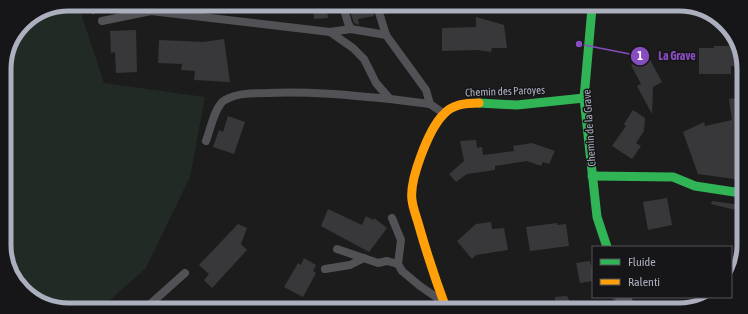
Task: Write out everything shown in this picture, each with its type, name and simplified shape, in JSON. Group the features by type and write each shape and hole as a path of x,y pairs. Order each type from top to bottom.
{"street":[{"name":"Chemin de la Grave","path":"592,11 584,98 597,217 606,246"},
{"name":"Chemin des Paroyes","path":"444,303 429,262 412,200 412,187 415,175 431,132 443,114 452,108 464,104 489,103 517,105 584,98"},
{"path":"592,176 673,177 696,186 737,192"}],"lane":[{"path":"102,21 152,11 330,32 351,29 386,35"},
{"path":"344,11 351,29"},
{"path":"379,11 386,35 426,90 430,104"},
{"path":"330,32 353,48 364,59 376,83 390,99"},
{"path":"206,141 217,109 224,100 246,94 278,92 334,93 430,104 443,114"},
{"path":"392,218 401,240 398,264 402,271 443,303"},
{"path":"337,249 378,263 387,260 398,264"},
{"path":"325,269 350,265 364,258"},
{"path":"151,303 185,273"}],"shaded area":[{"path":"80,11 104,83 205,97 190,177 146,268 106,303 69,303 47,299 34,291 23,280 15,267 11,252 12,58 15,47 28,28 47,15 58,12"}],"building":[{"path":"313,11 327,11 328,18 314,19"},
{"path":"350,11 373,11 374,16 358,19 359,25 354,23"},
{"path":"384,11 393,11 393,12 385,14"},
{"path":"476,17 504,25 507,48 492,48 491,52 477,50 442,51 442,28 476,27"},
{"path":"136,30 137,72 116,73 115,52 111,53 110,31"},
{"path":"224,39 230,82 194,80 195,71 181,70 182,64 158,63 159,40 203,42"},
{"path":"714,46 732,46 737,66 731,66 731,74 699,74 699,48 714,48"},
{"path":"648,56 662,82 653,87 652,114 637,86 641,84 631,65"},
{"path":"737,98 737,179 698,174 683,132 704,122 705,126 732,120 729,99"},
{"path":"633,110 645,118 644,131 636,143 641,146 632,159 612,146 626,126 624,124"},
{"path":"228,116 245,122 234,154 213,147 219,130 223,132"},
{"path":"476,140 477,148 482,147 483,155 514,151 513,146 532,143 555,151 549,164 543,162 541,166 527,161 495,166 495,170 467,174 456,182 449,174 464,161 460,141"},
{"path":"667,198 672,225 648,230 643,202"},
{"path":"712,201 737,205 737,210 711,204"},
{"path":"328,209 362,225 366,216 373,220 374,218 387,228 369,252 321,226"},
{"path":"491,222 492,229 504,228 508,250 476,255 472,259 457,241 476,224"},
{"path":"557,223 557,225 566,224 569,246 530,251 526,227"},
{"path":"238,224 247,228 241,244 247,250 212,288 204,280 209,274 199,265"},
{"path":"304,258 316,265 313,271 316,273 303,297 284,287 298,263 301,265"},
{"path":"590,261 592,269 592,281 580,283 576,263"},
{"path":"567,296 571,303 556,303 555,297"}],"waterway":[{"path":"614,298 616,303"}],"traffic: fast":[{"path":"592,11 584,98 597,217 607,246"},
{"path":"479,103 517,105 584,98"},
{"path":"592,176 673,177 695,186 737,192"}],"traffic: slow":[{"path":"444,303 428,257 413,207 412,191 421,155 432,131 443,115 455,106 479,103"}],"place":[{"name":"La Grave","path":"579,44"}]}
